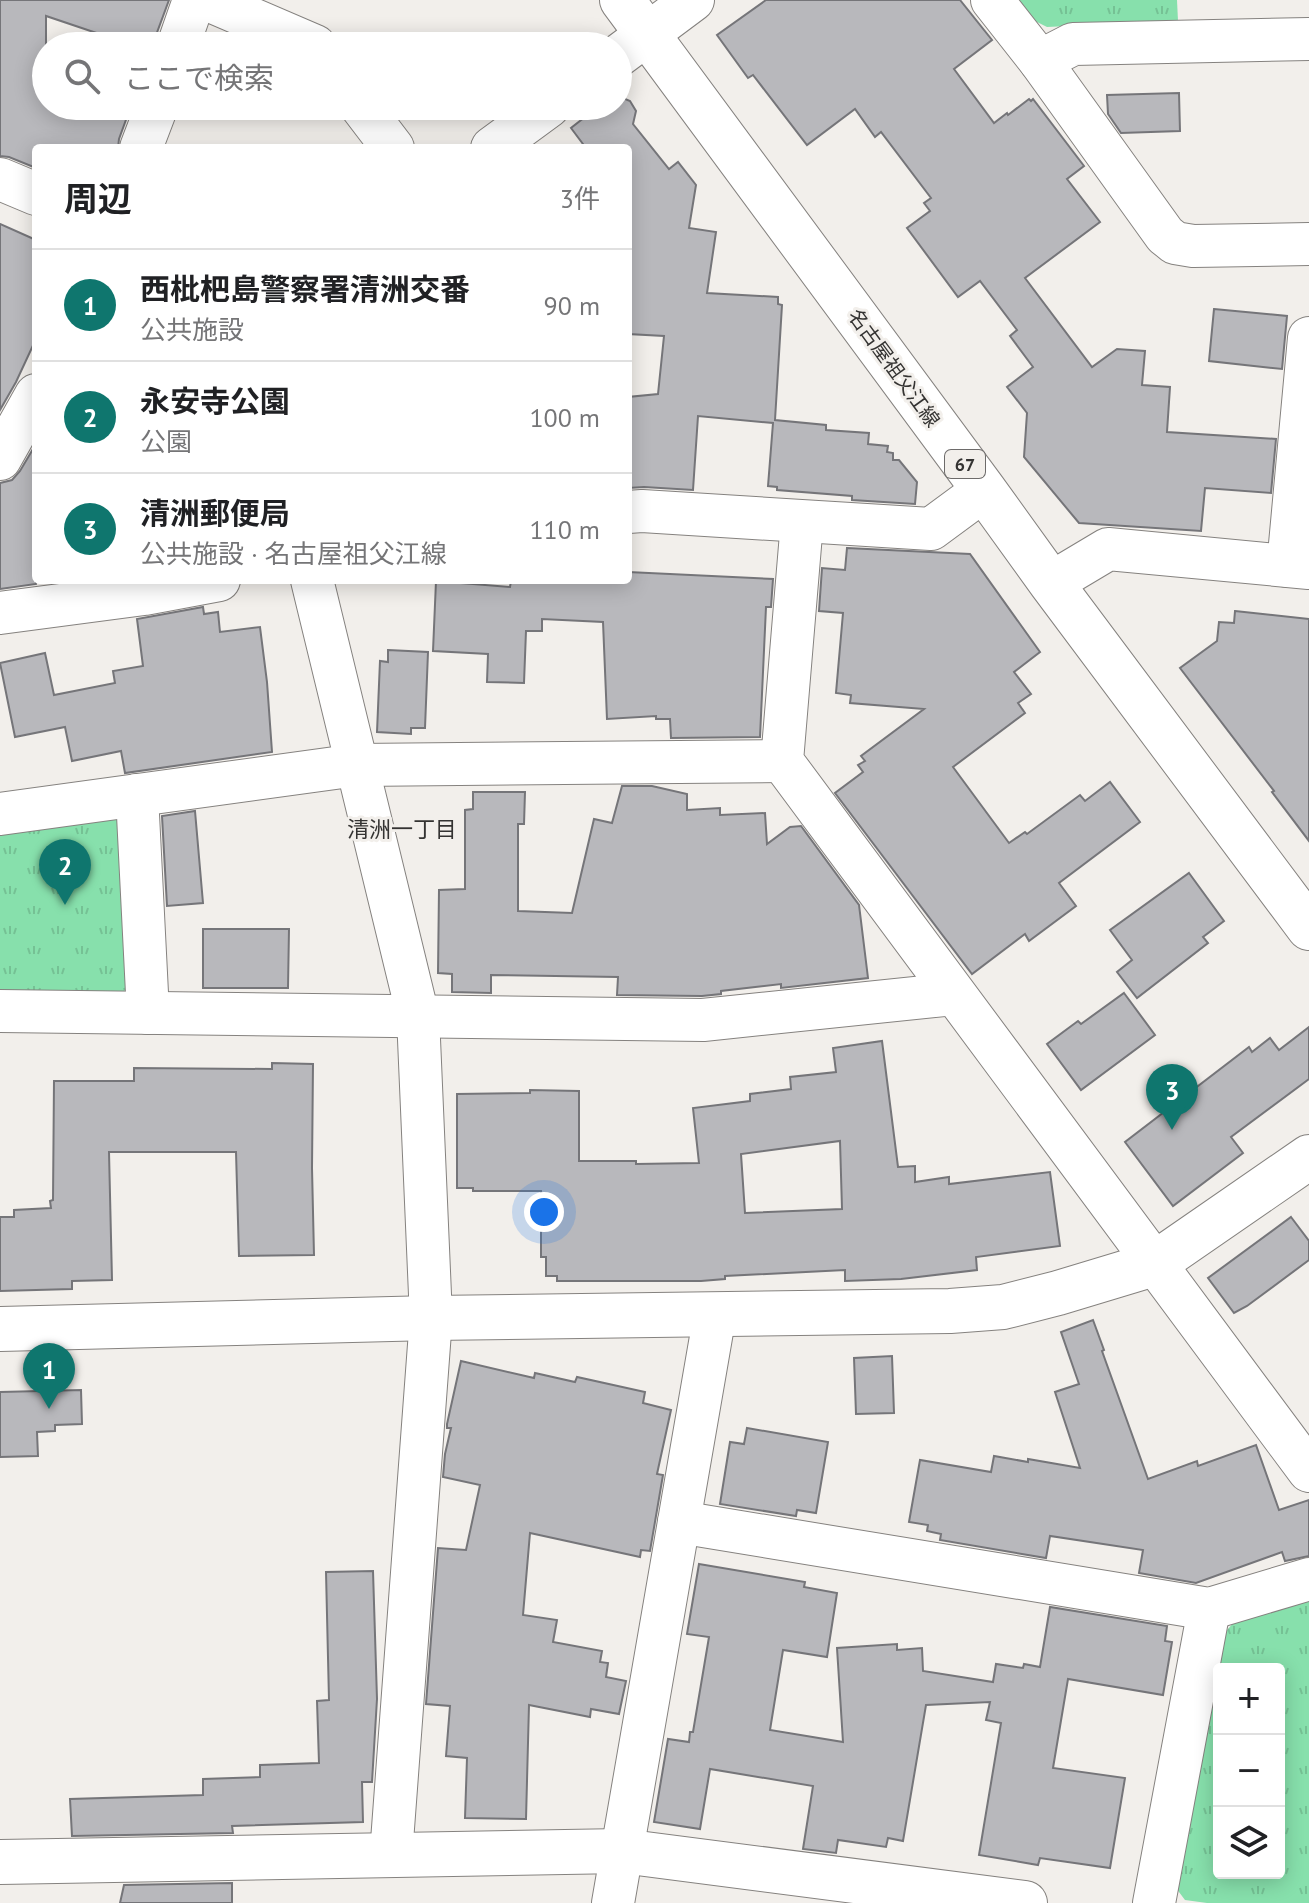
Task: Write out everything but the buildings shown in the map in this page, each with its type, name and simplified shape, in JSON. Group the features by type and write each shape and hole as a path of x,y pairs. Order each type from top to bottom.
{"street":[{"path":"183,32 194,0"},
{"path":"208,0 282,32"},
{"path":"629,30 693,0"},
{"path":"992,0 1040,61 1165,235 1175,243 1193,246 1309,244"},
{"name":"名古屋祖父江線","path":"632,34 984,490 1309,928"},
{"path":"1040,61 1073,44 1309,39"},
{"path":"143,144 152,120"},
{"path":"372,120 390,144"},
{"path":"497,144 530,120"},
{"path":"0,179 32,192"},
{"path":"1051,583 1108,549 1299,567 1309,338"},
{"path":"0,459 32,402"},
{"path":"632,512 931,529 984,490"},
{"path":"802,522 782,761 1309,1471"},
{"path":"0,613 198,584"},
{"path":"313,584 418,1016 431,1318 391,1855"},
{"path":"0,814 357,765 782,761"},
{"path":"137,795 148,1013"},
{"path":"0,1011 703,1020 954,994"},
{"path":"0,1329 431,1318 950,1311 1003,1307 1154,1264 1309,1157"},
{"path":"613,1903 715,1314"},
{"path":"679,1522 1209,1609 1309,1579"},
{"path":"1154,1903 1209,1609"},
{"path":"0,1862 622,1851 1025,1903"}],"green space":[{"path":"1016,0 1177,0 1178,21 1047,27 1029,18"},
{"path":"111,811 125,832 134,978 122,994 0,991 0,827"},
{"path":"1309,1598 1309,1903 1207,1903 1185,1900 1176,1888 1213,1685 1213,1879 1285,1879 1285,1663 1217,1663 1222,1636 1234,1622"}],"place":[{"name":"永安寺公園","path":"65,905"},
{"name":"清洲郵便局","path":"1172,1130"},
{"name":"西枇杷島警察署清洲交番","path":"49,1409"}],"district":[{"name":"清洲一丁目","path":"402,829"}]}
